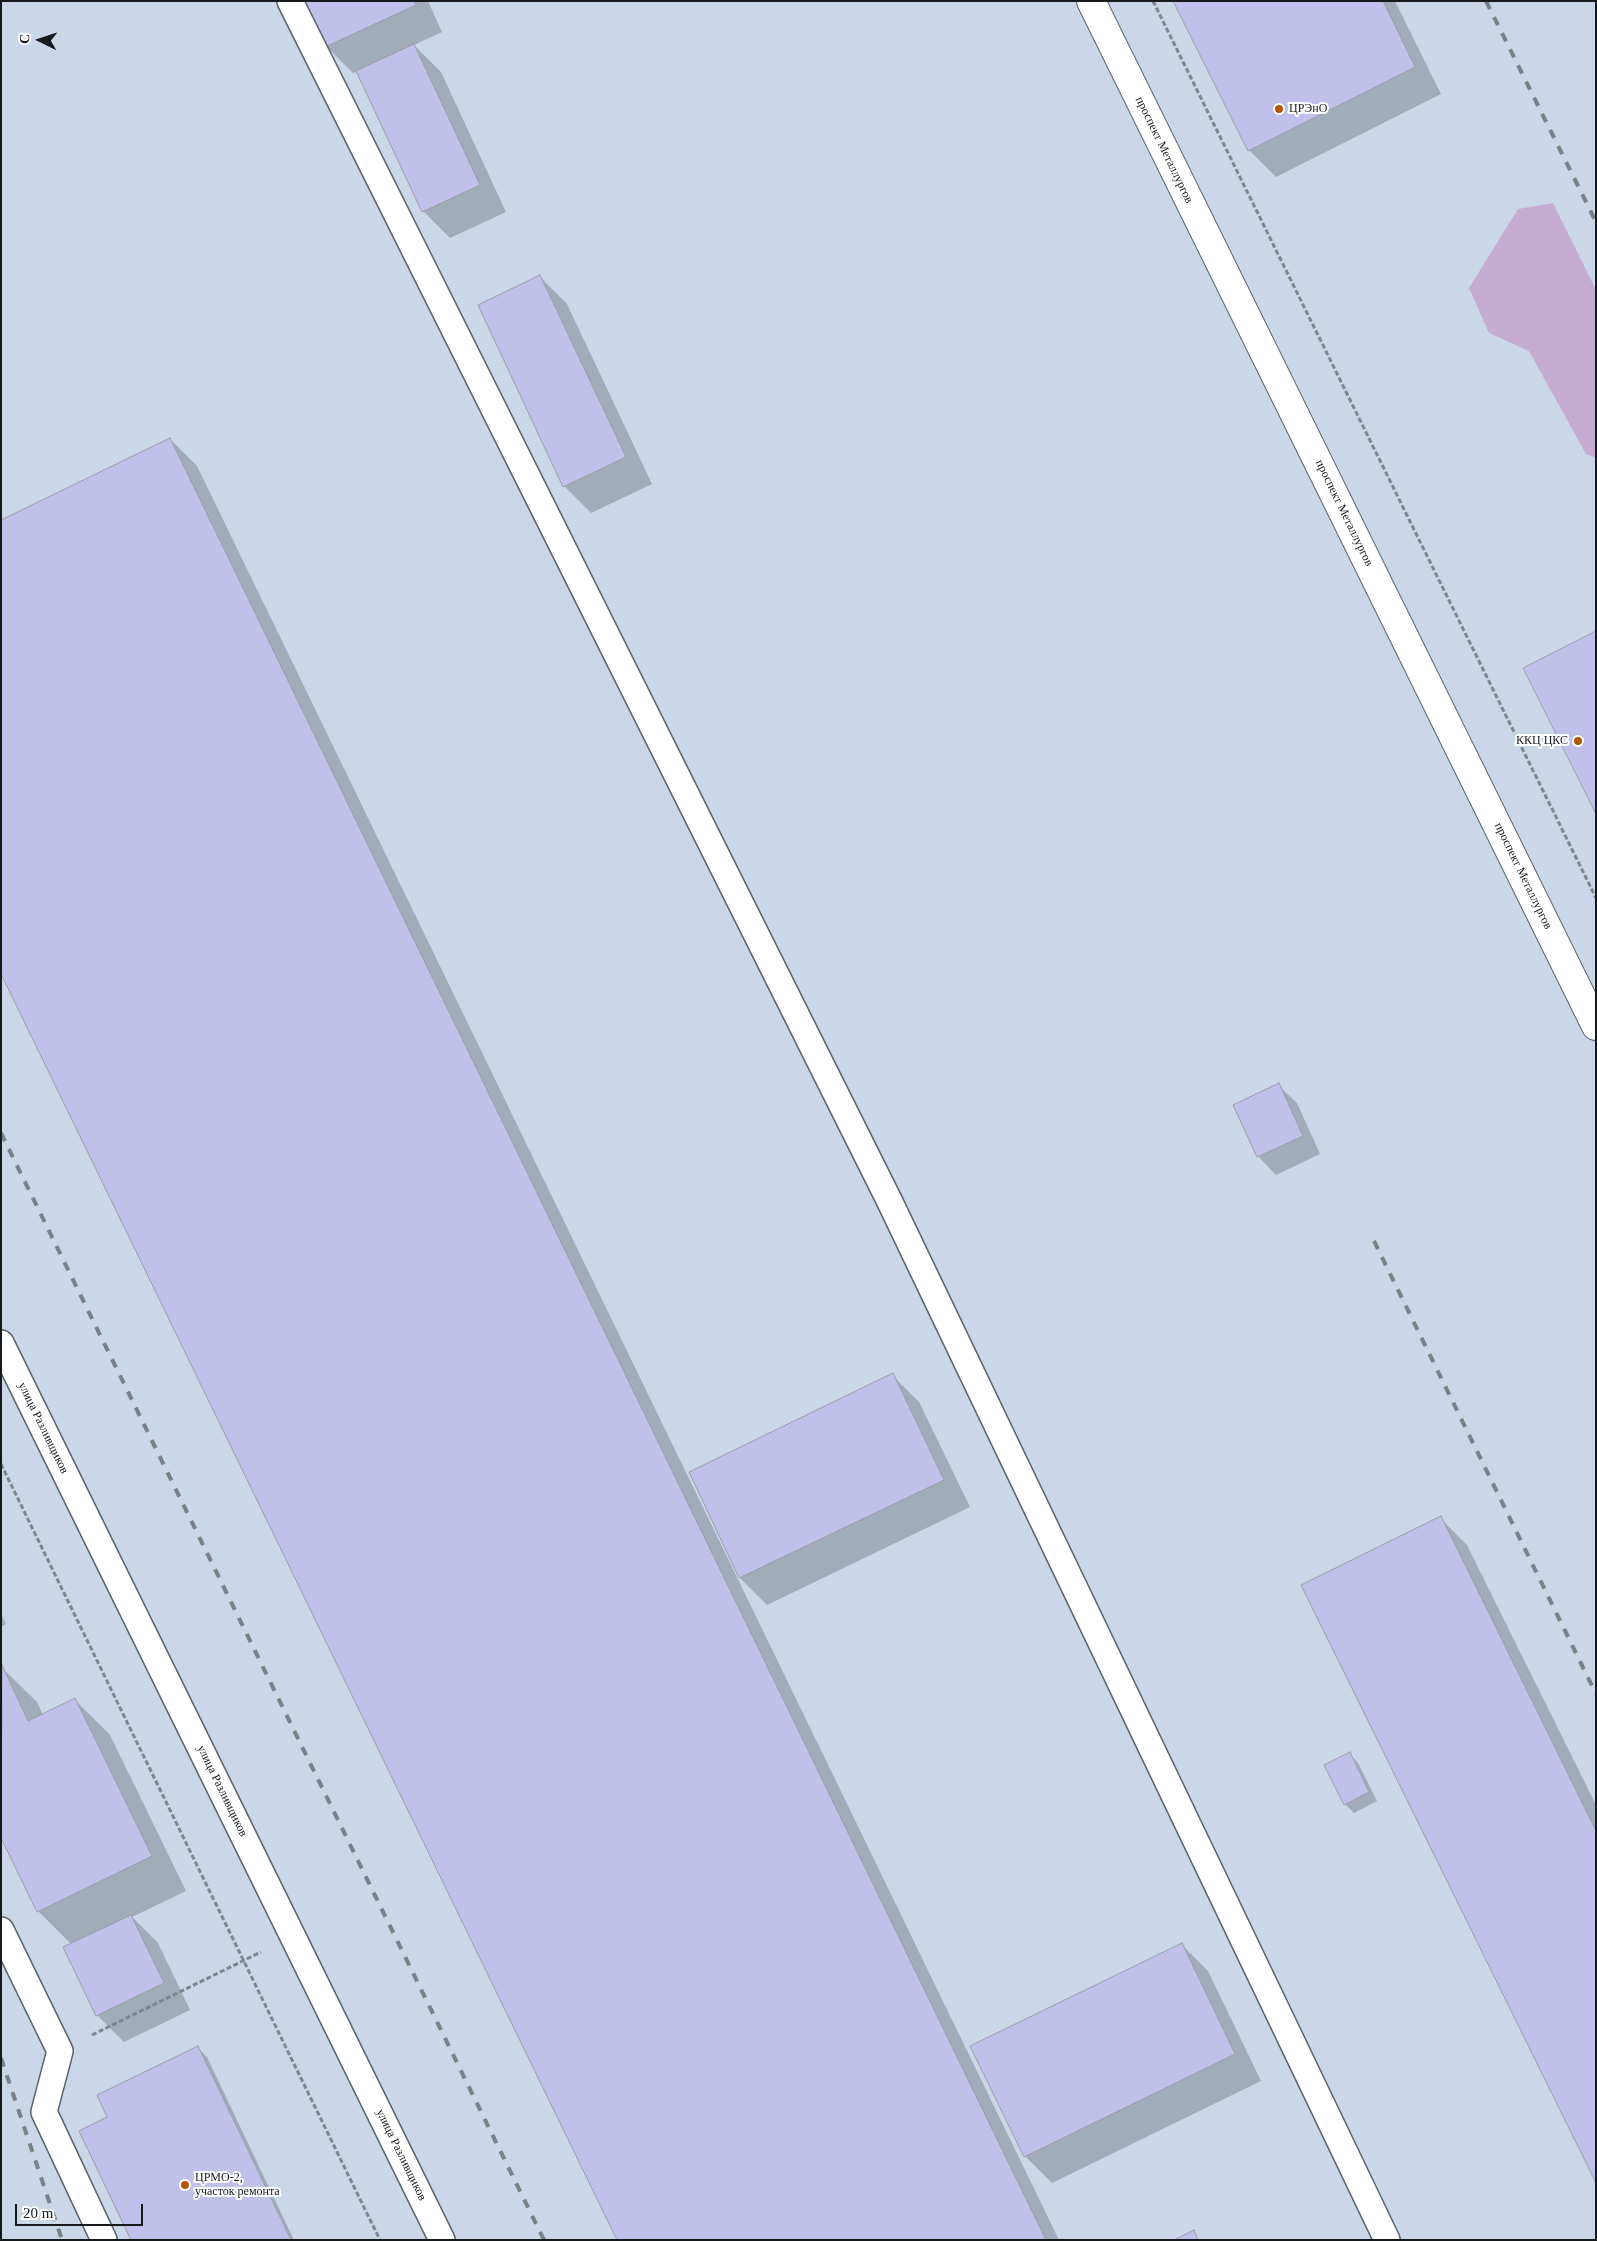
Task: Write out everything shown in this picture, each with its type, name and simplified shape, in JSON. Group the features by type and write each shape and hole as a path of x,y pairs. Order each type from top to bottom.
{"street":[{"name":"проспект Металлургов","path":"1091,1 1596,1026"}],"lane":[{"path":"290,1 889,1200 1387,2240"},
{"name":"улица Разливщиков","path":"1,1343 442,2240"},
{"path":"1,1930 60,2051 44,2112 104,2240"}],"path":[{"path":"1153,1 1596,898"},
{"path":"1,1464 380,2240"},
{"path":"60,2051 293,1936"}],"shaded area":[{"path":"1,1 1596,1 1596,2240 1,2240"},
{"path":"1553,203 1596,290 1596,458 1586,454 1529,351 1489,333 1469,288 1518,209"}],"building":[{"path":"304,1 414,1 416,5 325,47"},
{"name":"ЦРЭнО","path":"1173,1 1383,1 1415,67 1248,151"},
{"path":"414,44 480,185 422,212 356,71"},
{"path":"540,275 626,457 563,487 478,305"},
{"path":"170,438 1046,2240 617,2240 1,974 1,520"},
{"name":"ККЦ ЦКС","path":"1596,631 1596,814 1523,668"},
{"path":"1279,1083 1303,1136 1257,1157 1233,1105"},
{"path":"893,1373 944,1480 739,1578 689,1472"},
{"path":"1441,1516 1596,1831 1596,2183 1301,1585"},
{"path":"2,1665 28,1721 75,1698 152,1856 37,1912 1,1838"},
{"path":"1350,1752 1369,1792 1344,1805 1324,1765"},
{"path":"131,1915 164,1983 96,2016 63,1947"},
{"path":"1182,1943 1235,2054 1024,2157 970,2046"},
{"name":"ЦРМО-2, участок ремонта","path":"198,2046 291,2240 131,2240 79,2131 107,2117 97,2095"},
{"path":"1194,2230 1198,2240 1174,2240"}],"railway":[{"path":"1486,1 1596,222"},
{"path":"1,1133 544,2240"},
{"path":"1374,1241 1596,1694"},
{"path":"1,2058 62,2240"}],"place":[{"name":"ЦРЭнО","path":"1279,109"},
{"name":"ККЦ ЦКС","path":"1578,741"},
{"name":"ЦРМО-2, участок ремонта","path":"185,2185"}]}
